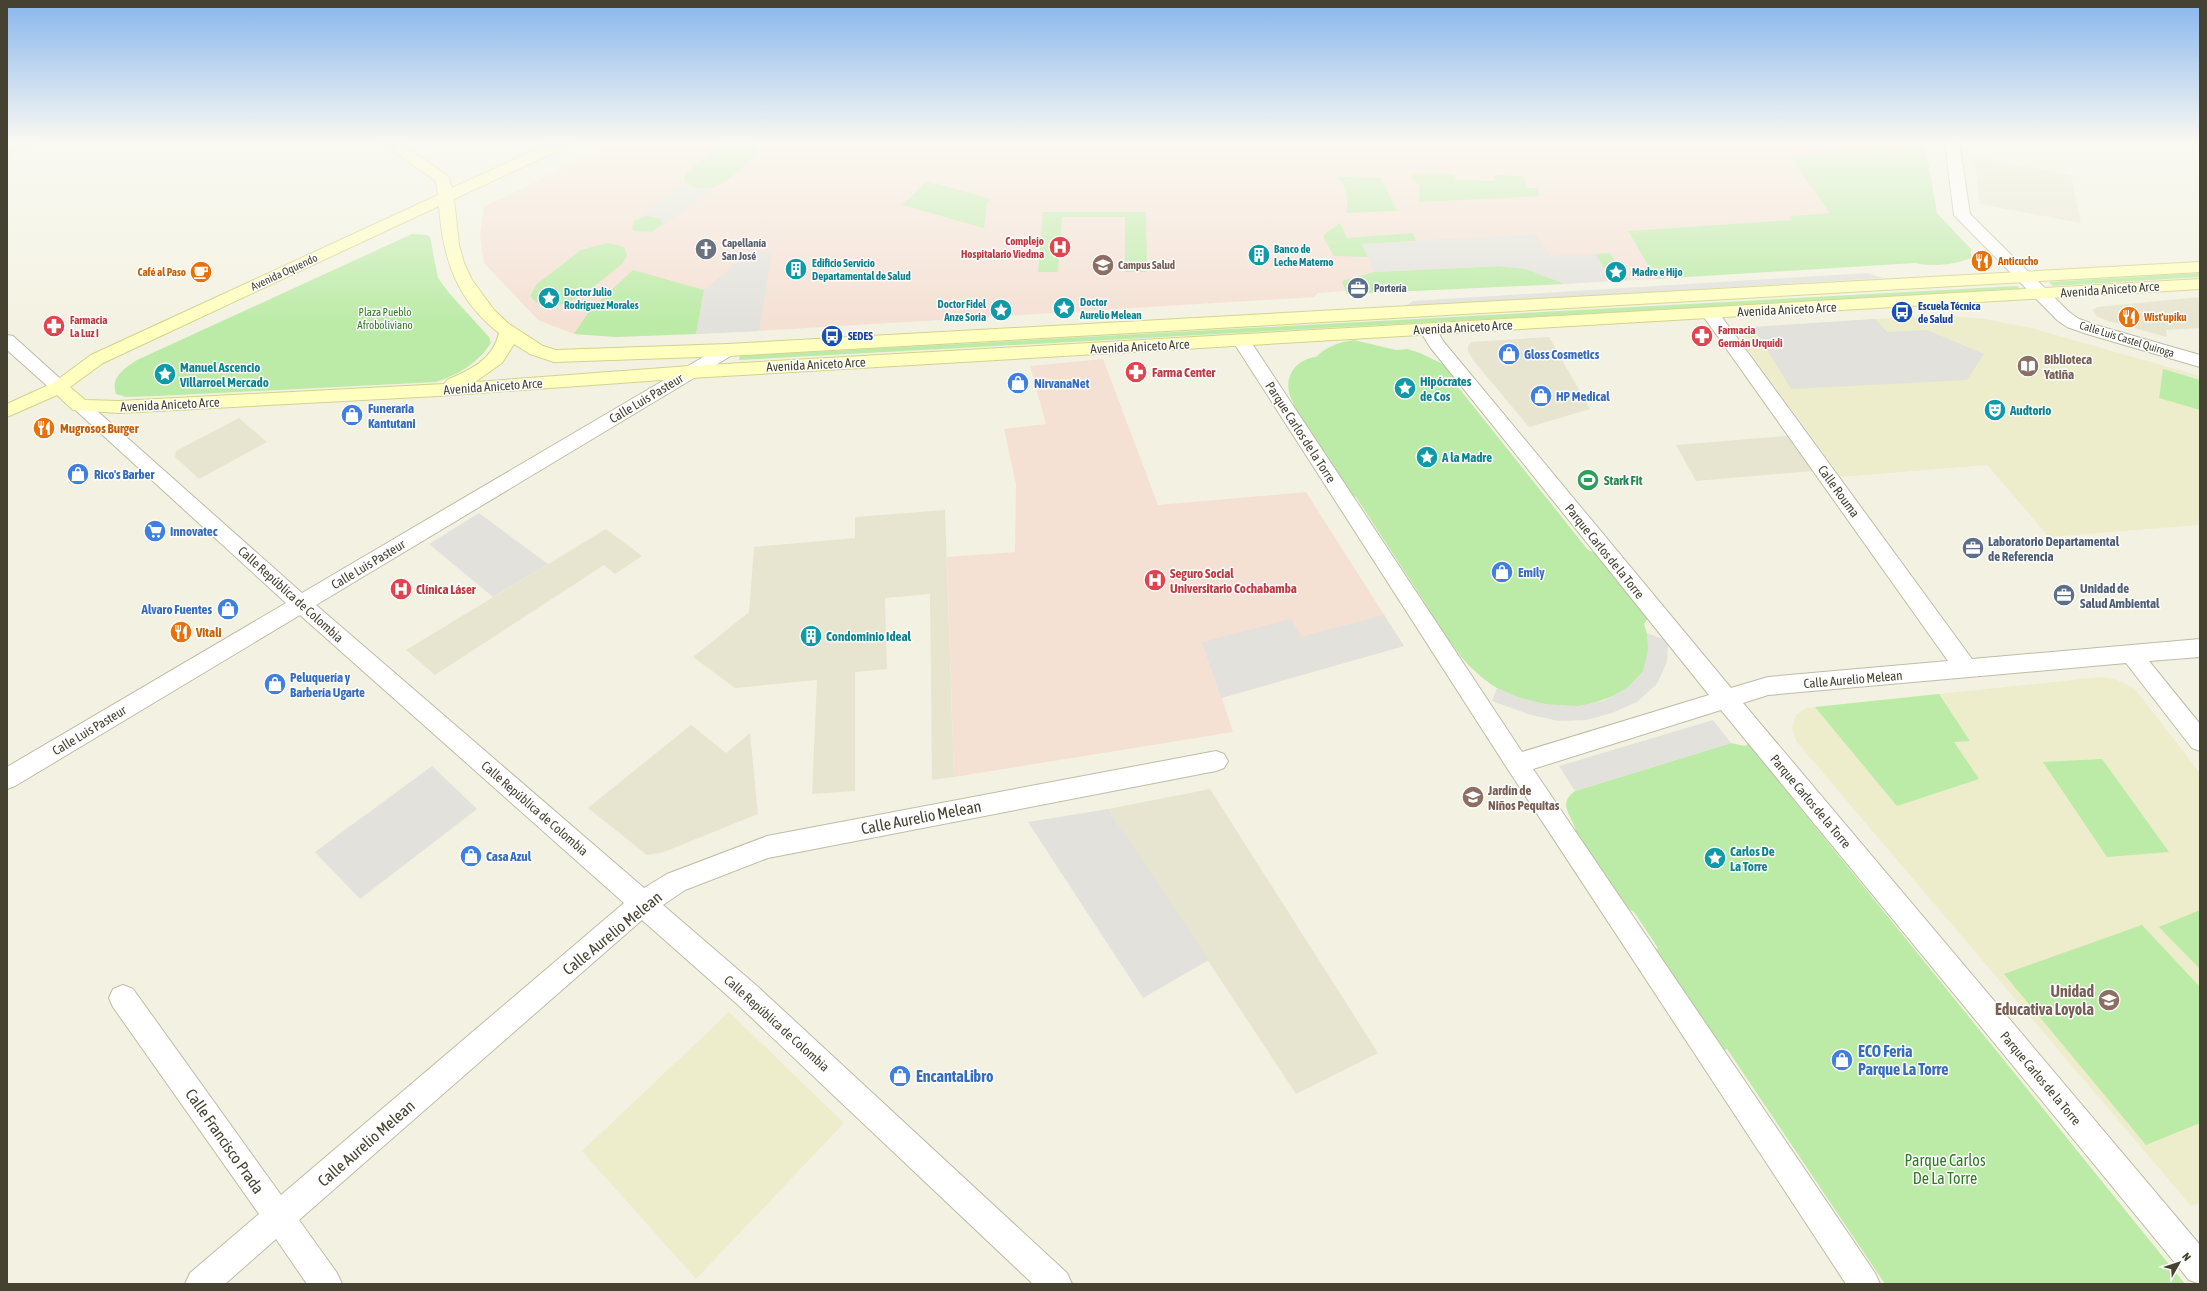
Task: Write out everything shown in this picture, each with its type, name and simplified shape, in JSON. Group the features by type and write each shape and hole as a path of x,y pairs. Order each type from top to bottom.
{"main road":[{"name":"Avenida Oquendo","path":"7,411 59,387 97,359 434,202"},
{"name":"Avenida Aniceto Arce","path":"448,202 451,245 460,275 476,298 508,333 540,352 554,356 728,350 2200,267"},
{"name":"Avenida Aniceto Arce","path":"80,406 119,407 438,390 690,372 2200,284"},
{"path":"438,390 467,379 488,367 507,344 508,333"},
{"name":"Calle República de Colombia","path":"59,387 80,406"}],"street":[{"name":"Calle Luis Castel Quiroga","path":"1960,202 1962,215 2073,323 2200,361"},
{"name":"Calle Rouma","path":"1710,313 1967,670"},
{"name":"Parque Carlos de la Torre","path":"1428,329 1436,343 1725,698 2200,1269"},
{"name":"Calle República de Colombia","path":"7,340 59,387"},
{"name":"Parque Carlos de la Torre","path":"1241,340 1517,764 1864,1284"},
{"name":"Calle Luis Pasteur","path":"7,779 728,350"},
{"name":"Calle República de Colombia","path":"80,406 301,604 643,903 829,1070 1056,1284"},
{"name":"Calle Aurelio Melean","path":"1517,764 1725,698 1768,686 1967,670 2200,648"},
{"path":"2131,654 2200,741"},
{"name":"Calle Aurelio Melean","path":"201,1284 643,903 676,882 767,847 1216,761"},
{"name":"Calle Francisco Prada","path":"123,998 326,1284"}],"shaded area":[{"name":"Complejo Hospitalario Viedma","path":"494,202 1823,202 1831,213 1790,216 1794,220 1628,231 1656,279 1347,294 1346,291 1318,293 1314,297 759,331 616,337 574,334 538,320 484,263 480,236 484,207"},
{"path":"659,202 694,202 661,227 663,221 657,216 645,216 634,221"},
{"path":"1980,202 2077,202 2081,223 1980,204"},
{"path":"1536,234 1551,256 1595,254 1612,281 1565,284 1526,269 1500,266 1374,272 1362,244"},
{"path":"751,251 772,251 759,331 696,334 704,290"},
{"path":"1867,273 1883,278 1404,307 1413,301"},
{"path":"2200,297 2200,328 2166,330 2167,337 2108,321 2096,316 2093,310 2097,307"},
{"path":"1938,315 1984,319 2031,328 2200,376 2200,527 2198,525 2049,537 1987,465 1841,477 1740,339 1748,328"},
{"path":"1875,319 1887,332 1927,330 1984,354 1967,380 1791,389 1753,327"},
{"path":"1549,337 1590,409 1529,427 1473,360 1468,351 1468,346 1471,342"},
{"name":"Seguro Social Universitario Cochabamba","path":"1103,359 1158,505 1306,492 1404,646 1222,698 1233,732 954,777 947,557 1015,552 1016,484 1004,429 1046,424 1030,366"},
{"path":"239,418 267,442 199,479 175,457 176,451"},
{"path":"1787,436 1812,471 1696,481 1676,445"},
{"name":"Condominio Ideal","path":"945,510 954,777 932,780 930,594 885,598 887,669 855,672 855,791 812,794 817,680 735,688 693,657 749,612 754,547 855,538 855,517"},
{"path":"479,513 548,564 493,597 429,544"},
{"path":"606,529 642,556 615,574 604,565 435,675 406,650"},
{"path":"1384,615 1404,646 1221,698 1202,642 1291,619 1301,637"},
{"path":"1647,633 1668,641 1667,662 1657,684 1637,702 1612,713 1586,720 1558,721 1528,714 1492,701 1497,688 1518,697 1544,704 1578,706 1603,701 1627,688 1643,671 1648,650"},
{"name":"Unidad Educativa Loyola","path":"2101,677 2117,680 2134,688 2200,773 2200,1203 2191,1206 1796,741 1792,728 1796,715 1806,708"},
{"path":"1713,720 1731,743 1575,791 1559,766"},
{"path":"691,725 726,753 750,733 758,814 664,852 647,855 588,808"},
{"path":"432,766 477,809 360,899 315,852"},
{"path":"1210,789 1378,1053 1296,1094 1108,809"},
{"path":"1108,809 1209,960 1143,998 1028,822"},
{"path":"729,1012 844,1123 696,1279 582,1151"}],"green space":[{"path":"905,202 988,202 984,228 902,205"},
{"path":"1393,202 1397,211 1346,213 1347,203"},
{"path":"1822,202 1935,202 1937,213 1971,249 1971,258 1943,265 1915,263 1656,279 1628,231 1793,220 1790,216 1830,213"},
{"path":"1043,212 1146,212 1147,272 1125,272 1125,217 1062,217 1058,272 1038,272"},
{"path":"645,216 661,218 663,224 651,232 634,231 632,228 634,221"},
{"path":"1340,223 1347,238 1413,233 1416,241 1363,244 1368,257 1334,256 1323,237"},
{"name":"Plaza Pueblo Afroboliviano","path":"412,234 427,235 430,237 438,278 449,293 489,337 491,343 486,350 480,357 460,372 436,382 158,396 126,397 116,394 115,383 117,378 124,370 137,360"},
{"path":"608,243 624,247 627,256 622,264 590,289 578,297 552,306 540,304 530,296 537,284 581,250"},
{"path":"1610,253 1628,280 1612,281 1595,254"},
{"path":"1500,266 1526,269 1565,284 1347,294 1342,281 1374,272"},
{"path":"633,270 704,290 696,334 616,337 574,334 590,310"},
{"path":"2200,273 2200,277 2053,286 2049,282"},
{"path":"2017,286 2022,290 739,360 740,356"},
{"path":"1354,340 1396,350 1407,349 1420,353 1445,365 1455,377 1454,382 1588,550 1603,556 1648,618 1644,624 1648,641 1648,660 1644,671 1632,684 1615,695 1586,705 1563,706 1532,702 1508,694 1489,683 1464,660 1451,643 1445,644 1422,610 1427,606 1356,497 1324,483 1292,407 1294,404 1288,389 1291,374 1295,368 1300,363 1307,359 1316,357 1328,348 1343,342"},
{"path":"2163,369 2200,380 2200,410 2159,398"},
{"path":"1939,694 1970,741 1954,742 1979,779 1897,806 1815,707"},
{"name":"Parque Carlos De La Torre","path":"1731,743 1745,746 1749,743 1797,797 1792,798 2185,1284 1885,1284 1727,1049 1721,1052 1703,1052 1687,1042 1667,1011 1652,953 1658,948 1634,912 1626,908 1576,835 1573,823 1566,807 1566,802 1575,791"},
{"path":"2102,759 2169,852 2107,857 2043,762"},
{"path":"2200,910 2200,969 2159,927"},
{"path":"2142,925 2200,987 2200,1123 2146,1145 2004,974"}],"place":[{"name":"Complejo Hospitalario Viedma","path":"1060,247"},
{"name":"Capellanía San José","path":"706,249"},
{"name":"Banco de Leche Materno","path":"1259,255"},
{"name":"Anticucho","path":"1982,261"},
{"name":"Campus Salud","path":"1103,265"},
{"name":"Edificio Servicio Departamental de Salud","path":"796,269"},
{"name":"Café al Paso","path":"201,272"},
{"name":"Madre e Hijo","path":"1616,272"},
{"name":"Portería","path":"1358,288"},
{"name":"Doctor Julio Rodríguez Morales","path":"549,298"},
{"name":"Doctor Aurelio Melean","path":"1064,308"},
{"name":"Doctor Fidel Anze Soria","path":"1001,310"},
{"name":"Escuela Técnica de Salud","path":"1902,312"},
{"name":"Wist'upiku","path":"2129,317"},
{"name":"Farmacia La Luz I","path":"54,326"},
{"name":"SEDES","path":"832,336"},
{"name":"Farmacia Germán Urquidi","path":"1702,336"},
{"name":"Gloss Cosmetics","path":"1509,354"},
{"name":"Biblioteca Yatiña","path":"2028,366"},
{"name":"Farma Center","path":"1136,372"},
{"name":"Manuel Ascencio Villarroel Mercado","path":"165,374"},
{"name":"NirvanaNet","path":"1018,383"},
{"name":"Hipócrates de Cos","path":"1405,388"},
{"name":"HP Medical","path":"1541,396"},
{"name":"Audtorio","path":"1995,410"},
{"name":"Funeraria Kantutani","path":"352,415"},
{"name":"Mugrosos Burger","path":"44,428"},
{"name":"A la Madre","path":"1427,457"},
{"name":"Rico's Barber","path":"78,474"},
{"name":"Stark Fit","path":"1588,480"},
{"name":"Innovatec","path":"155,531"},
{"name":"Laboratorio Departamental de Referencia","path":"1973,548"},
{"name":"Emily","path":"1502,572"},
{"name":"Seguro Social Universitario Cochabamba","path":"1155,580"},
{"name":"Clínica Láser","path":"401,589"},
{"name":"Unidad de Salud Ambiental","path":"2064,595"},
{"name":"Alvaro Fuentes","path":"228,609"},
{"name":"Vitali","path":"181,632"},
{"name":"Condominio Ideal","path":"811,636"},
{"name":"Peluquería y Barbería Ugarte","path":"275,684"},
{"name":"Jardín de Niños Pequitas","path":"1473,797"},
{"name":"Casa Azul","path":"471,856"},
{"name":"Carlos De La Torre","path":"1715,858"},
{"name":"Unidad Educativa Loyola","path":"2109,1000"},
{"name":"ECO Feria Parque La Torre","path":"1842,1060"},
{"name":"EncantaLibro","path":"900,1076"}]}
